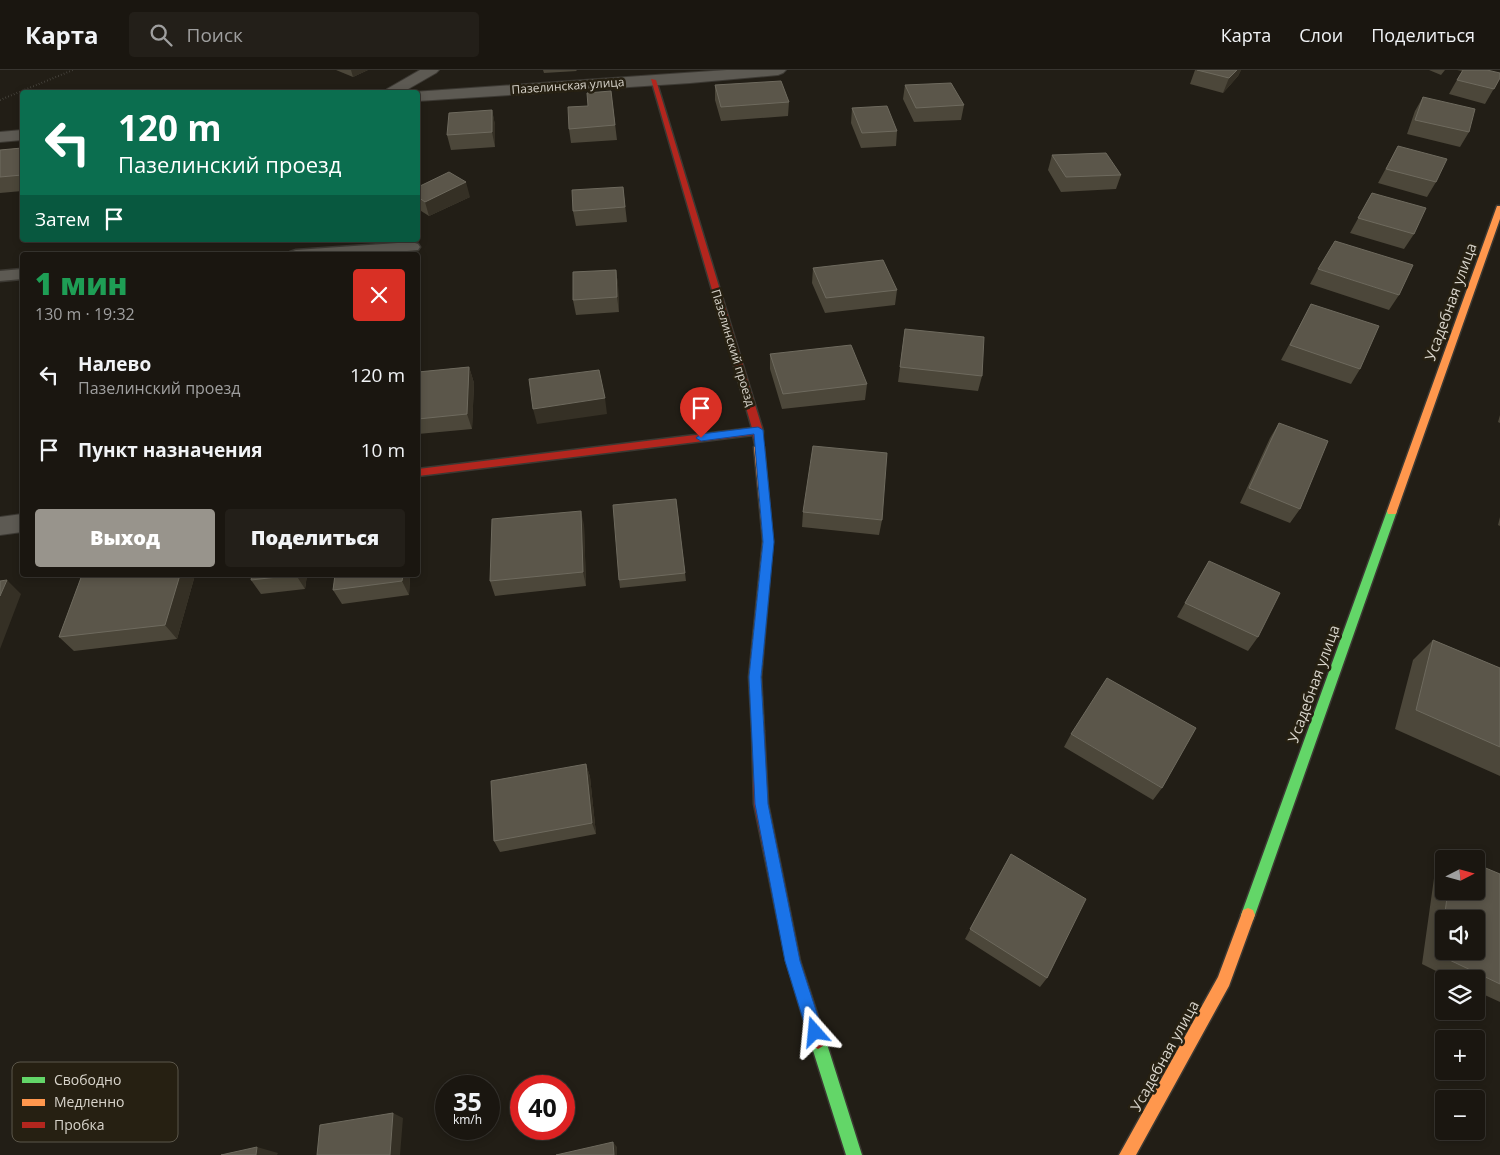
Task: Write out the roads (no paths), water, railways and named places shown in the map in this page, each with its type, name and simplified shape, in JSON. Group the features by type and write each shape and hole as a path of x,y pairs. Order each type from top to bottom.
{"street":[{"path":"396,90 431,70"},
{"name":"Пазелинская улица","path":"420,96 653,80 696,74 778,70"},
{"name":"Пазелинский проезд","path":"653,80 758,430 768,542 755,677 761,804 793,961 854,1155"},
{"path":"0,137 20,135"},
{"name":"Усадебная улица","path":"1127,1155 1224,981 1500,208"},
{"path":"420,473 758,430"},
{"path":"0,526 20,523"}],"lane":[{"path":"340,252 412,247"},
{"path":"0,276 20,274"}]}
